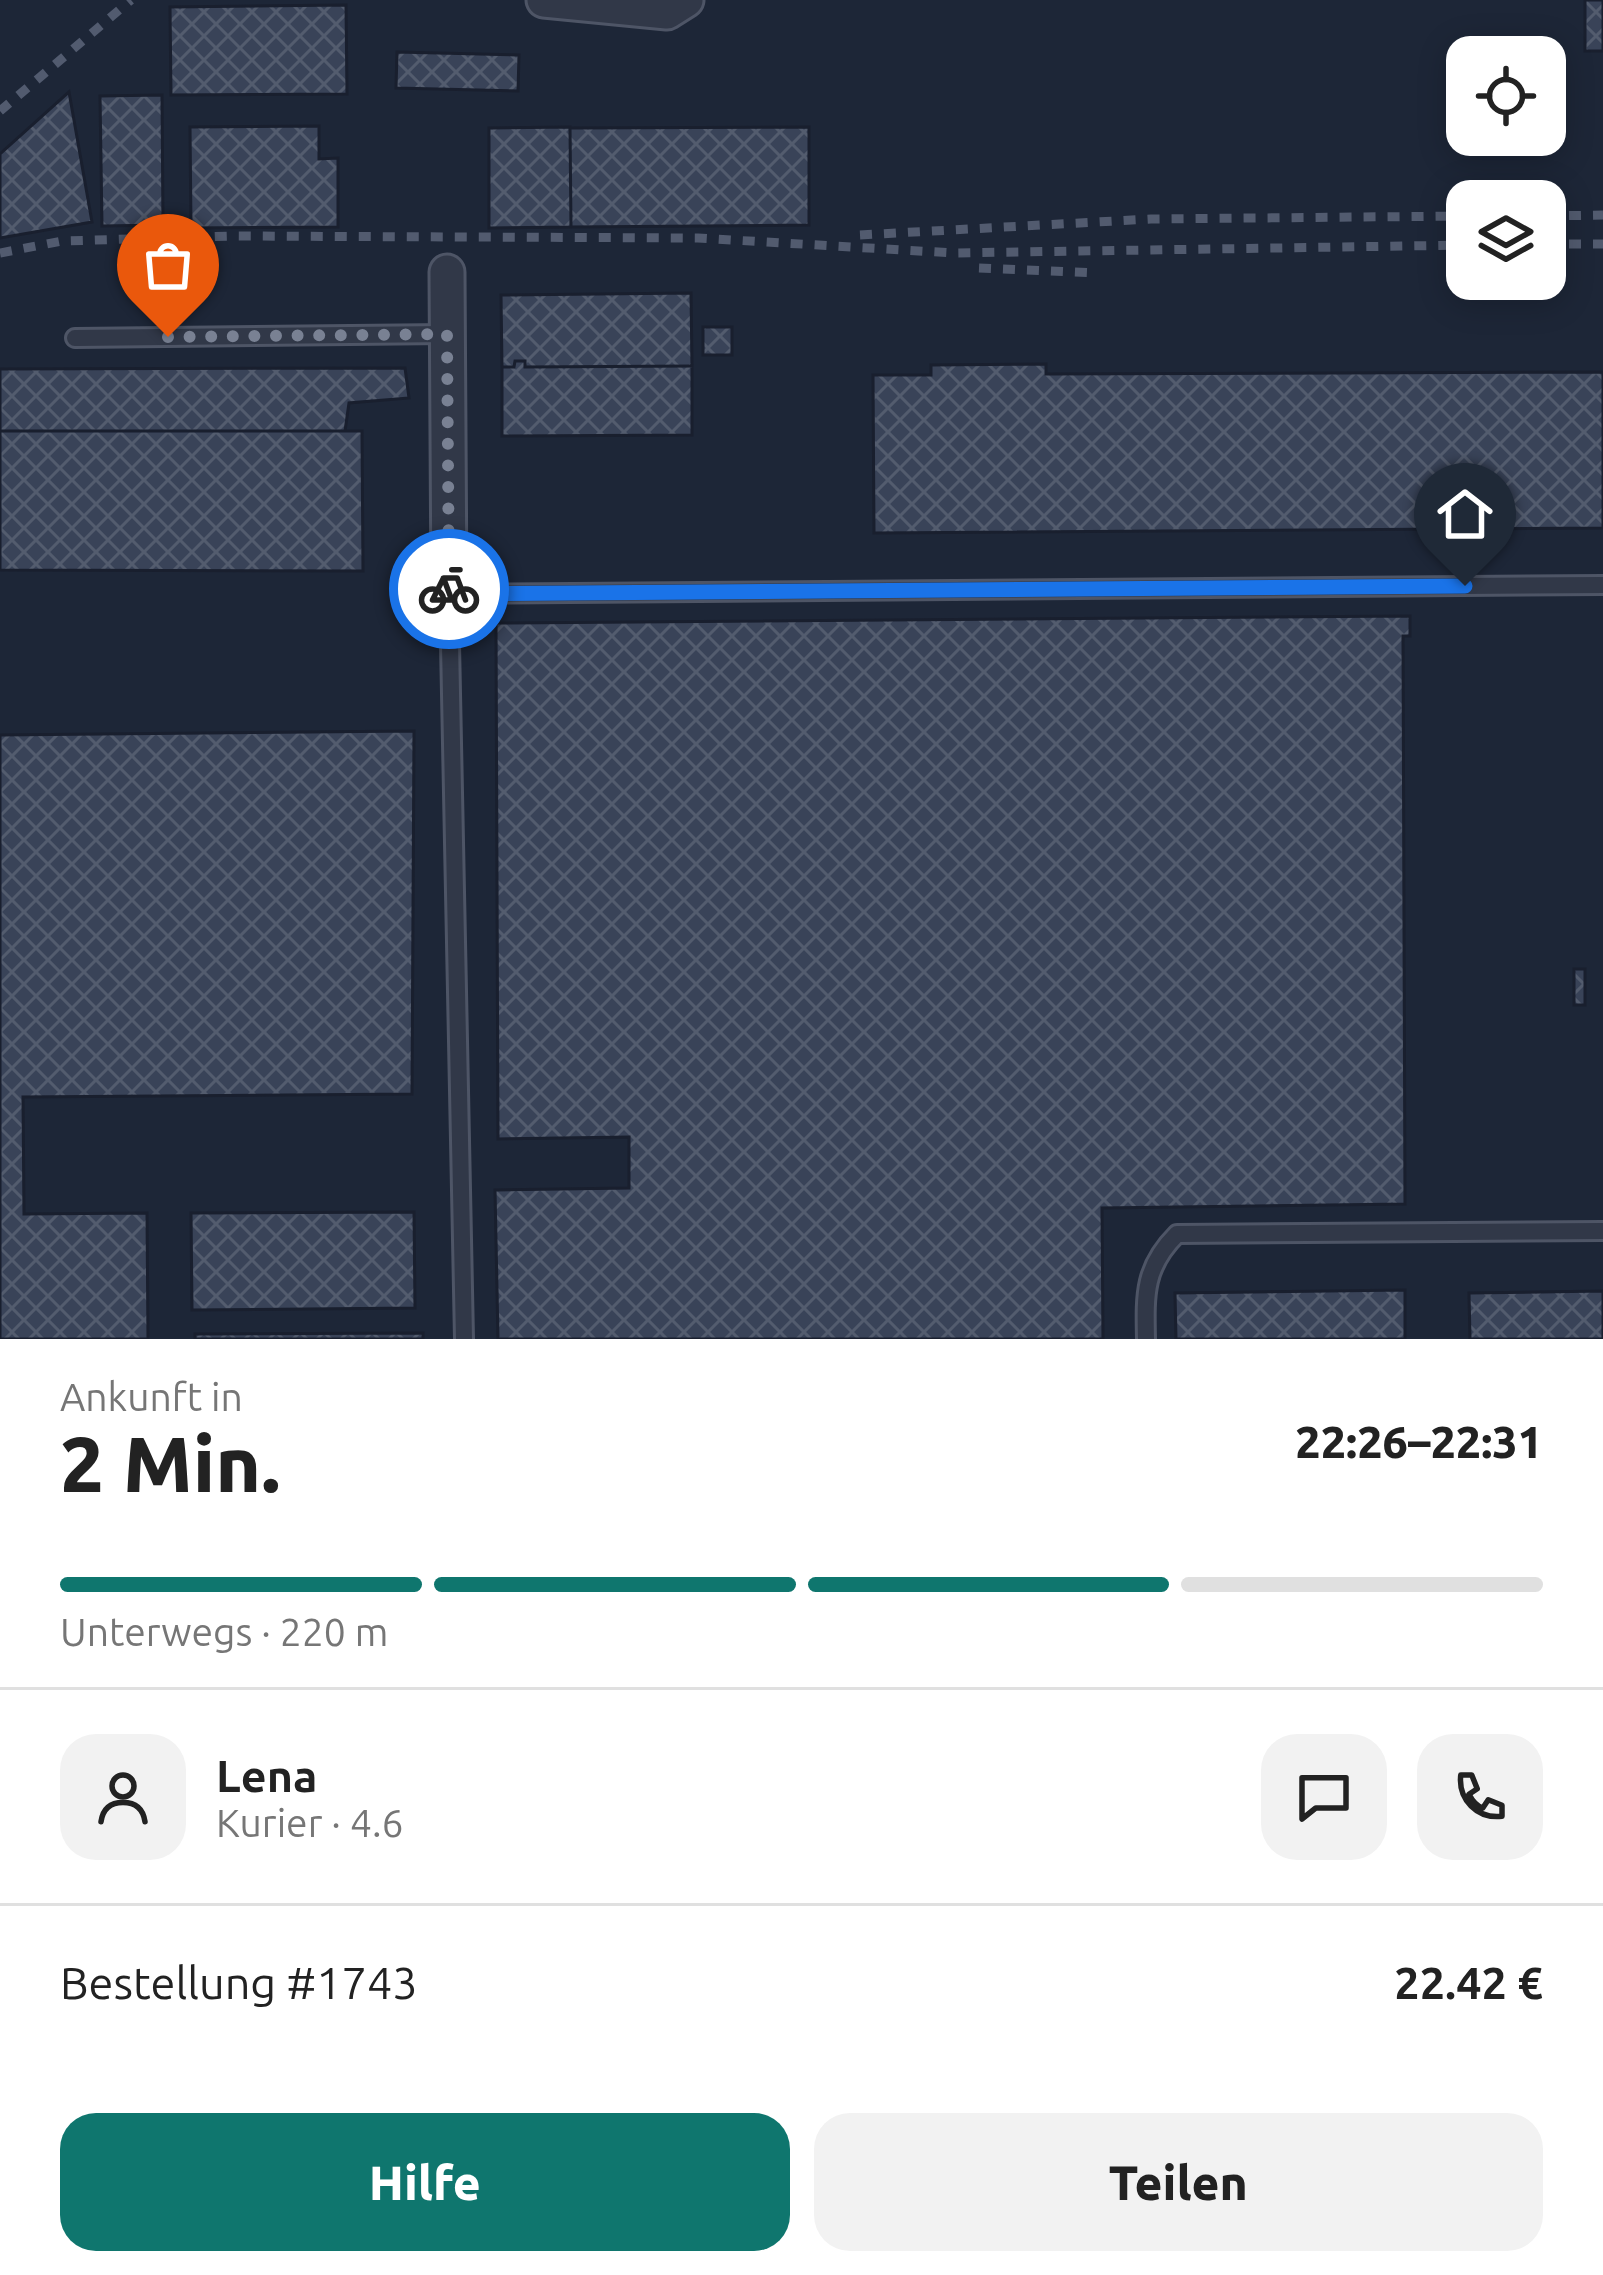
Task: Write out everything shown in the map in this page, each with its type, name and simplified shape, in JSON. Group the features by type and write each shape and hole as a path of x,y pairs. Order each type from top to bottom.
{"street":[{"path":"544,0 667,12 686,0"},
{"path":"447,272 449,594"}],"lane":[{"path":"74,338 447,334"},
{"path":"464,1339 449,594 1603,586"},
{"path":"1146,1339 1144,1286 1156,1255 1178,1234 1603,1231"}],"building":[{"path":"1585,0 1603,0 1603,51 1585,51"},
{"path":"346,5 347,94 171,95 170,7"},
{"path":"397,52 519,55 518,91 396,88"},
{"path":"69,92 92,222 0,238 0,154"},
{"path":"162,95 163,225 102,226 100,96"},
{"path":"319,126 319,159 338,158 338,227 191,228 190,127"},
{"path":"570,127 571,227 489,228 489,128"},
{"path":"809,127 809,225 571,227 570,128"},
{"path":"691,293 692,366 525,367 525,361 515,361 514,367 502,367 501,295"},
{"path":"703,327 732,327 732,355 703,355"},
{"path":"515,361 525,361 525,367 692,366 692,435 502,436 502,367 514,367"},
{"path":"1046,364 1046,374 1603,372 1603,528 874,533 873,375 931,375 931,365"},
{"path":"405,368 409,398 349,403 345,431 0,431 0,369"},
{"path":"0,431 362,431 363,571 0,570"},
{"path":"1410,616 1410,636 1403,636 1405,1204 1102,1208 1103,1339 498,1339 495,1190 629,1188 629,1137 498,1139 496,623"},
{"path":"414,731 412,1094 23,1097 24,1214 147,1213 148,1339 0,1339 0,735"},
{"path":"1574,969 1585,969 1585,1005 1574,1005"},
{"path":"414,1212 415,1308 192,1310 191,1213"},
{"path":"1405,1290 1405,1339 1176,1339 1175,1293"},
{"path":"1603,1291 1603,1339 1470,1339 1469,1293"},
{"path":"423,1333 423,1339 195,1339 195,1334"}],"railway":[{"path":"0,111 131,0"},
{"path":"1566,216 1603,215"},
{"path":"860,235 1151,219 1446,216"},
{"path":"0,253 62,241 236,236 698,238 954,253 1446,245"},
{"path":"1566,244 1603,244"},
{"path":"979,268 1097,273"}],"way so far":[{"path":"168,337 447,334 449,589"}],"route":[{"path":"449,589 449,594 1465,586"}]}
